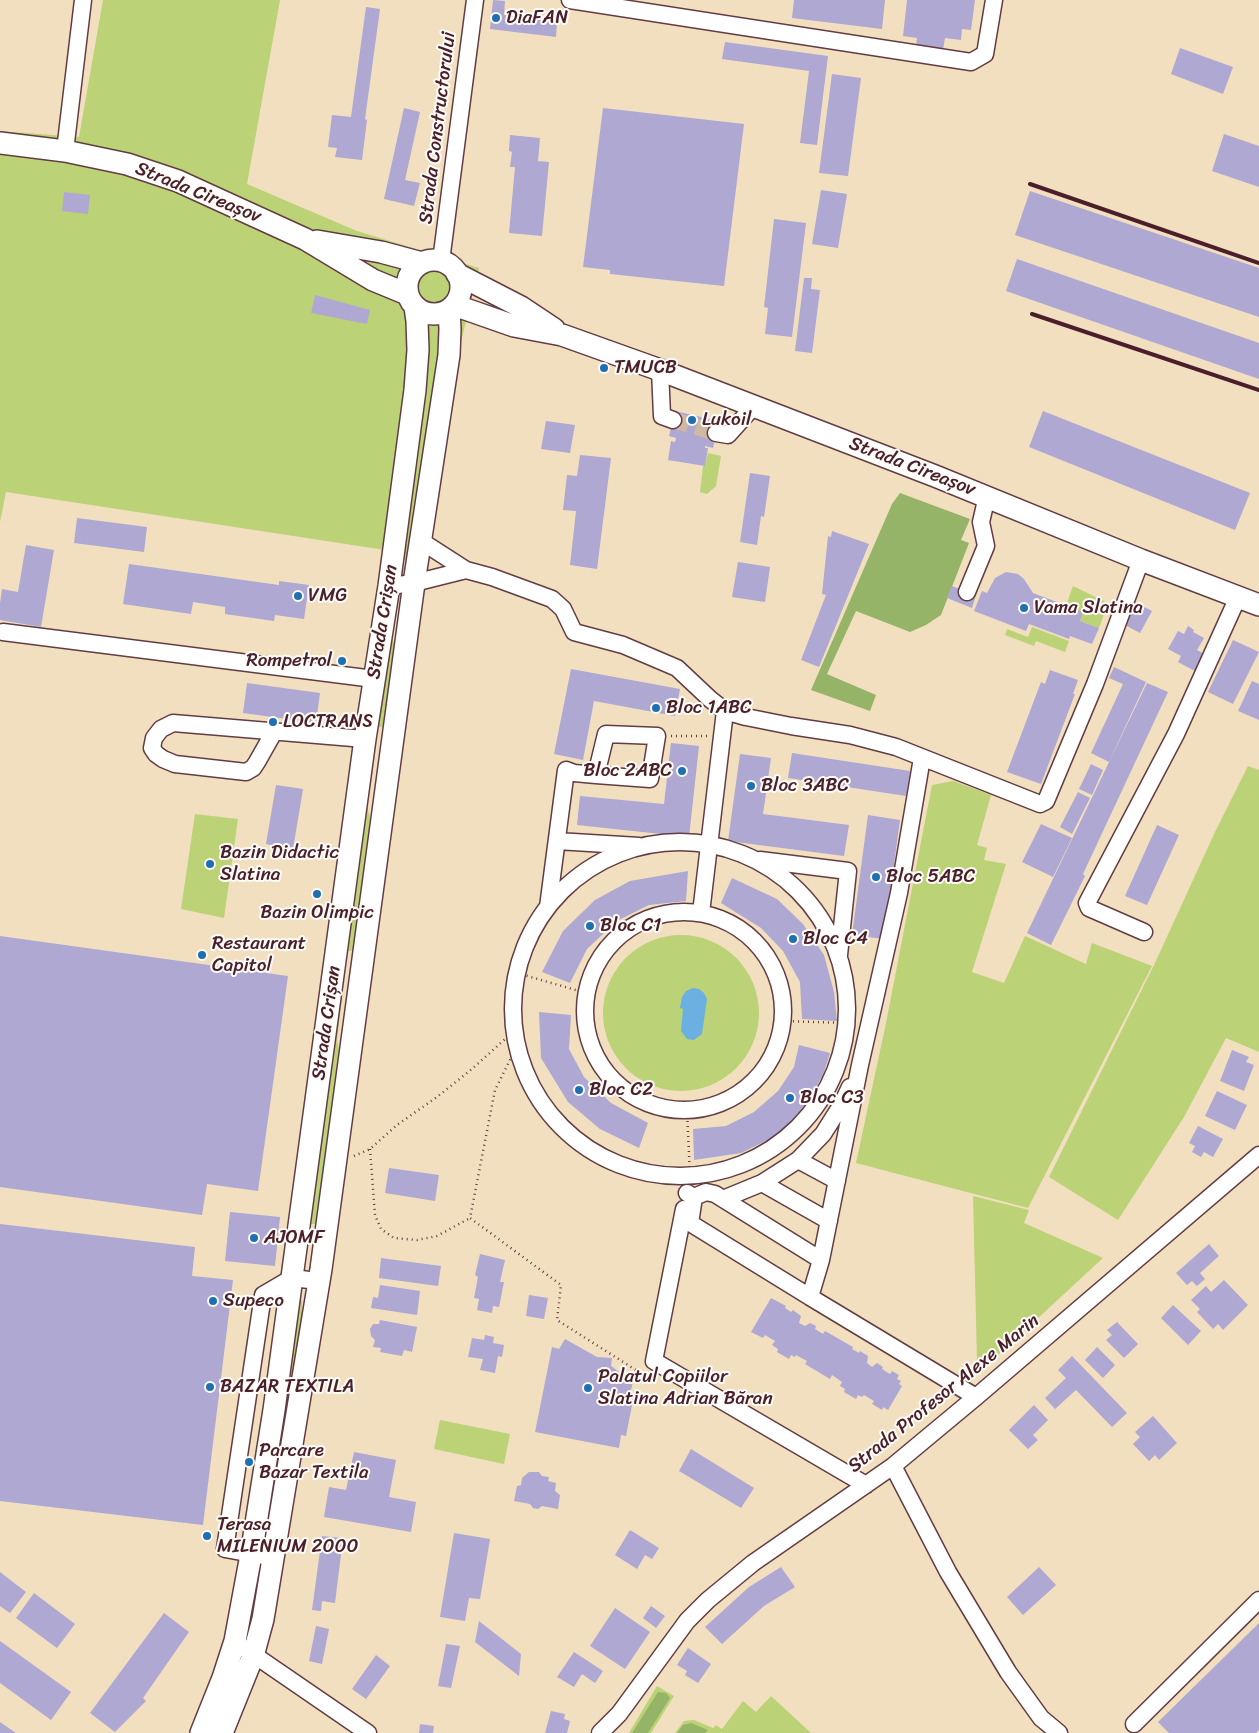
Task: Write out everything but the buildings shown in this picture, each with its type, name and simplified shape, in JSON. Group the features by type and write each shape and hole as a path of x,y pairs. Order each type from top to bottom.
{"main road":[{"name":"Strada Cireașov","path":"0,143 65,151 127,164 178,181 305,238 411,301"},
{"name":"Strada Cireașov","path":"305,238 381,252 440,266 521,307 562,335"},
{"path":"440,266 461,290 459,298 452,307 440,314 422,312 411,301 407,285 409,276 414,268 440,266"},
{"name":"Strada Crișan","path":"201,1733 235,1641 251,1555 292,1278 365,739 389,586 415,382 418,333 411,301"},
{"name":"Strada Cireașov","path":"452,307 514,326 562,335 660,370 987,496 1141,560 1259,605"},
{"name":"Strada Crișan","path":"222,1733 253,1656 263,1620 274,1558 336,1160 414,583 450,343 452,307"}],"street":[{"path":"65,151 83,0"},
{"name":"Strada Constructorului","path":"440,266 475,0"},
{"path":"570,0 972,62 985,54 994,0"},
{"path":"660,370 662,416 673,420"},
{"path":"716,433 728,435 754,406"},
{"path":"967,592 986,546 982,522 987,496"},
{"path":"421,541 466,570 492,577 552,599 563,609 574,632 622,645 677,668 710,700 725,710 746,717 850,735 896,747 1040,804 1046,801 1095,684 1141,560"},
{"path":"389,586 414,583 466,570"},
{"path":"1144,932 1089,908 1087,903 1176,734 1238,597"},
{"path":"3,632 374,679"},
{"path":"701,913 725,710"},
{"path":"274,732 253,768 246,772 175,764 162,759 152,748 154,738 161,729 173,723 365,739"},
{"path":"548,906 566,770 574,773 596,775 650,779 657,736 606,734 596,775"},
{"path":"810,1297 821,1260 860,1064 899,893 922,758"},
{"path":"556,841 644,846 676,842 710,844 755,859 848,871 839,955"},
{"path":"644,846 591,868 548,906 529,938 517,973 513,1002 515,1038 530,1083 551,1116 579,1143 613,1163 651,1174 690,1176 737,1167 779,1144 813,1111 837,1070 848,1024 847,989 839,955 820,916 792,883 755,859"},
{"path":"675,912 701,913 729,923 753,940 772,963 782,991 783,1021 776,1049 762,1074 741,1093 715,1106 687,1111 657,1107 630,1095 608,1076 593,1051 585,1022 586,993 594,968 608,947 627,930 650,918 675,912"},
{"path":"723,1199 762,1183 798,1160 823,1134 842,1104 860,1064"},
{"name":"Strada Profesor Alexe Marin","path":"600,1733 619,1714 687,1621 708,1600 753,1563 893,1466 1259,1155"},
{"path":"798,1160 837,1181"},
{"path":"690,1176 690,1223 976,1397"},
{"path":"762,1183 829,1221"},
{"path":"691,1195 706,1192 715,1194 821,1260"},
{"path":"691,1195 654,1361 866,1485"},
{"path":"292,1278 318,1281"},
{"path":"893,1466 948,1572 1008,1672 1041,1718 1060,1733"},
{"path":"251,1555 274,1558"},
{"path":"1134,1724 1259,1600"},
{"path":"235,1641 253,1656 368,1733"}],"path":[{"path":"657,736 722,736"},
{"path":"517,973 586,993"},
{"path":"783,1021 848,1024"},
{"path":"336,1160 354,1156 370,1149 396,1125 437,1097 515,1038"},
{"path":"470,1218 494,1090 515,1038"},
{"path":"687,1111 690,1176"},
{"path":"370,1149 375,1215 381,1229 394,1238 417,1240 437,1236 470,1218"},
{"path":"470,1218 561,1286 557,1320 650,1379"}],"green space":[{"path":"103,0 280,0 247,184 357,231 479,268 461,342 450,416 409,560 397,559 398,552 6,492 0,522 0,131 79,137"},
{"path":"708,453 721,456 716,486 707,494 700,492 703,466 705,466"},
{"path":"900,493 970,519 961,540 969,543 941,615 926,625 910,632 856,611 827,674 876,695 870,711 811,690 892,504"},
{"path":"1073,586 1108,603 1099,628 1080,621 1083,612 1066,606"},
{"path":"1032,627 1069,641 1065,652 1036,641 1034,646 1005,635 1007,629 1028,637"},
{"path":"391,635 395,647 386,723 378,727 376,725"},
{"path":"1248,766 1259,770 1259,1052 1226,1038 1184,1117 1118,1220 1049,1177 1155,963 1215,832"},
{"path":"370,770 373,770 367,807 372,824 353,949 348,951 346,949"},
{"path":"953,781 991,795 977,845 987,848 984,860 1006,864 972,972 1004,983 1025,936 1086,964 1092,943 1152,966 1028,1208 856,1163 886,1023 932,785"},
{"name":"Bazin Didactic Slatina","path":"195,814 238,819 224,918 181,909"},
{"path":"681,935 711,941 724,948 736,958 746,970 753,983 759,1013 753,1043 746,1056 736,1068 724,1078 711,1085 681,1091 651,1085 638,1078 626,1068 616,1056 609,1043 603,1013 609,983 616,970 626,958 638,948 651,941"},
{"path":"339,998 342,998 337,1040 340,1055 318,1221 315,1224 311,1224 309,1218"},
{"path":"973,1196 1029,1210 1024,1223 1103,1258 984,1368 977,1361"},
{"path":"299,1300 302,1300 302,1335 271,1516 270,1513"},
{"path":"440,1420 510,1434 504,1464 434,1449"},
{"path":"657,1686 674,1696 651,1733 629,1733"},
{"path":"658,1692 666,1693 670,1698 648,1733 632,1733"},
{"path":"771,1696 811,1733 675,1733 684,1721 694,1720 713,1728 716,1725 722,1729 743,1701 756,1712"},
{"path":"691,1723 708,1730 705,1733 677,1733 683,1725"}],"water":[{"path":"693,988 699,989 707,999 702,1034 694,1040 687,1039 681,1031 683,1009 680,1008 682,997 686,991"}],"tunnel":[{"path":"673,420 716,433"}],"railway":[{"path":"1030,184 1259,263"},
{"path":"1032,314 1259,390"}],"place":[{"name":"DiaFAN","path":"496,18"},
{"name":"TMUCB","path":"604,368"},
{"name":"Lukoil","path":"692,420"},
{"name":"VMG","path":"298,596"},
{"name":"Vama Slatina","path":"1024,608"},
{"name":"Rompetrol","path":"342,661"},
{"name":"Bloc 1ABC","path":"656,708"},
{"name":"LOCTRANS","path":"273,722"},
{"name":"Bloc 2ABC","path":"682,771"},
{"name":"Bloc 3ABC","path":"751,786"},
{"name":"Bazin Didactic Slatina","path":"210,864"},
{"name":"Bloc 5ABC","path":"876,877"},
{"name":"Bazin Olimpic","path":"317,894"},
{"name":"Bloc C1","path":"590,926"},
{"name":"Bloc C4","path":"793,939"},
{"name":"Restaurant Capitol","path":"202,955"},
{"name":"Bloc C2","path":"579,1090"},
{"name":"Bloc C3","path":"790,1098"},
{"name":"AJOMF","path":"254,1238"},
{"name":"Supeco","path":"213,1301"},
{"name":"BAZAR TEXTILA","path":"210,1387"},
{"name":"Palatul Copiilor Slatina Adrian Băran","path":"588,1388"},
{"name":"Parcare Bazar Textila","path":"249,1462"},
{"name":"Terasa MILENIUM 2000","path":"207,1536"}]}
